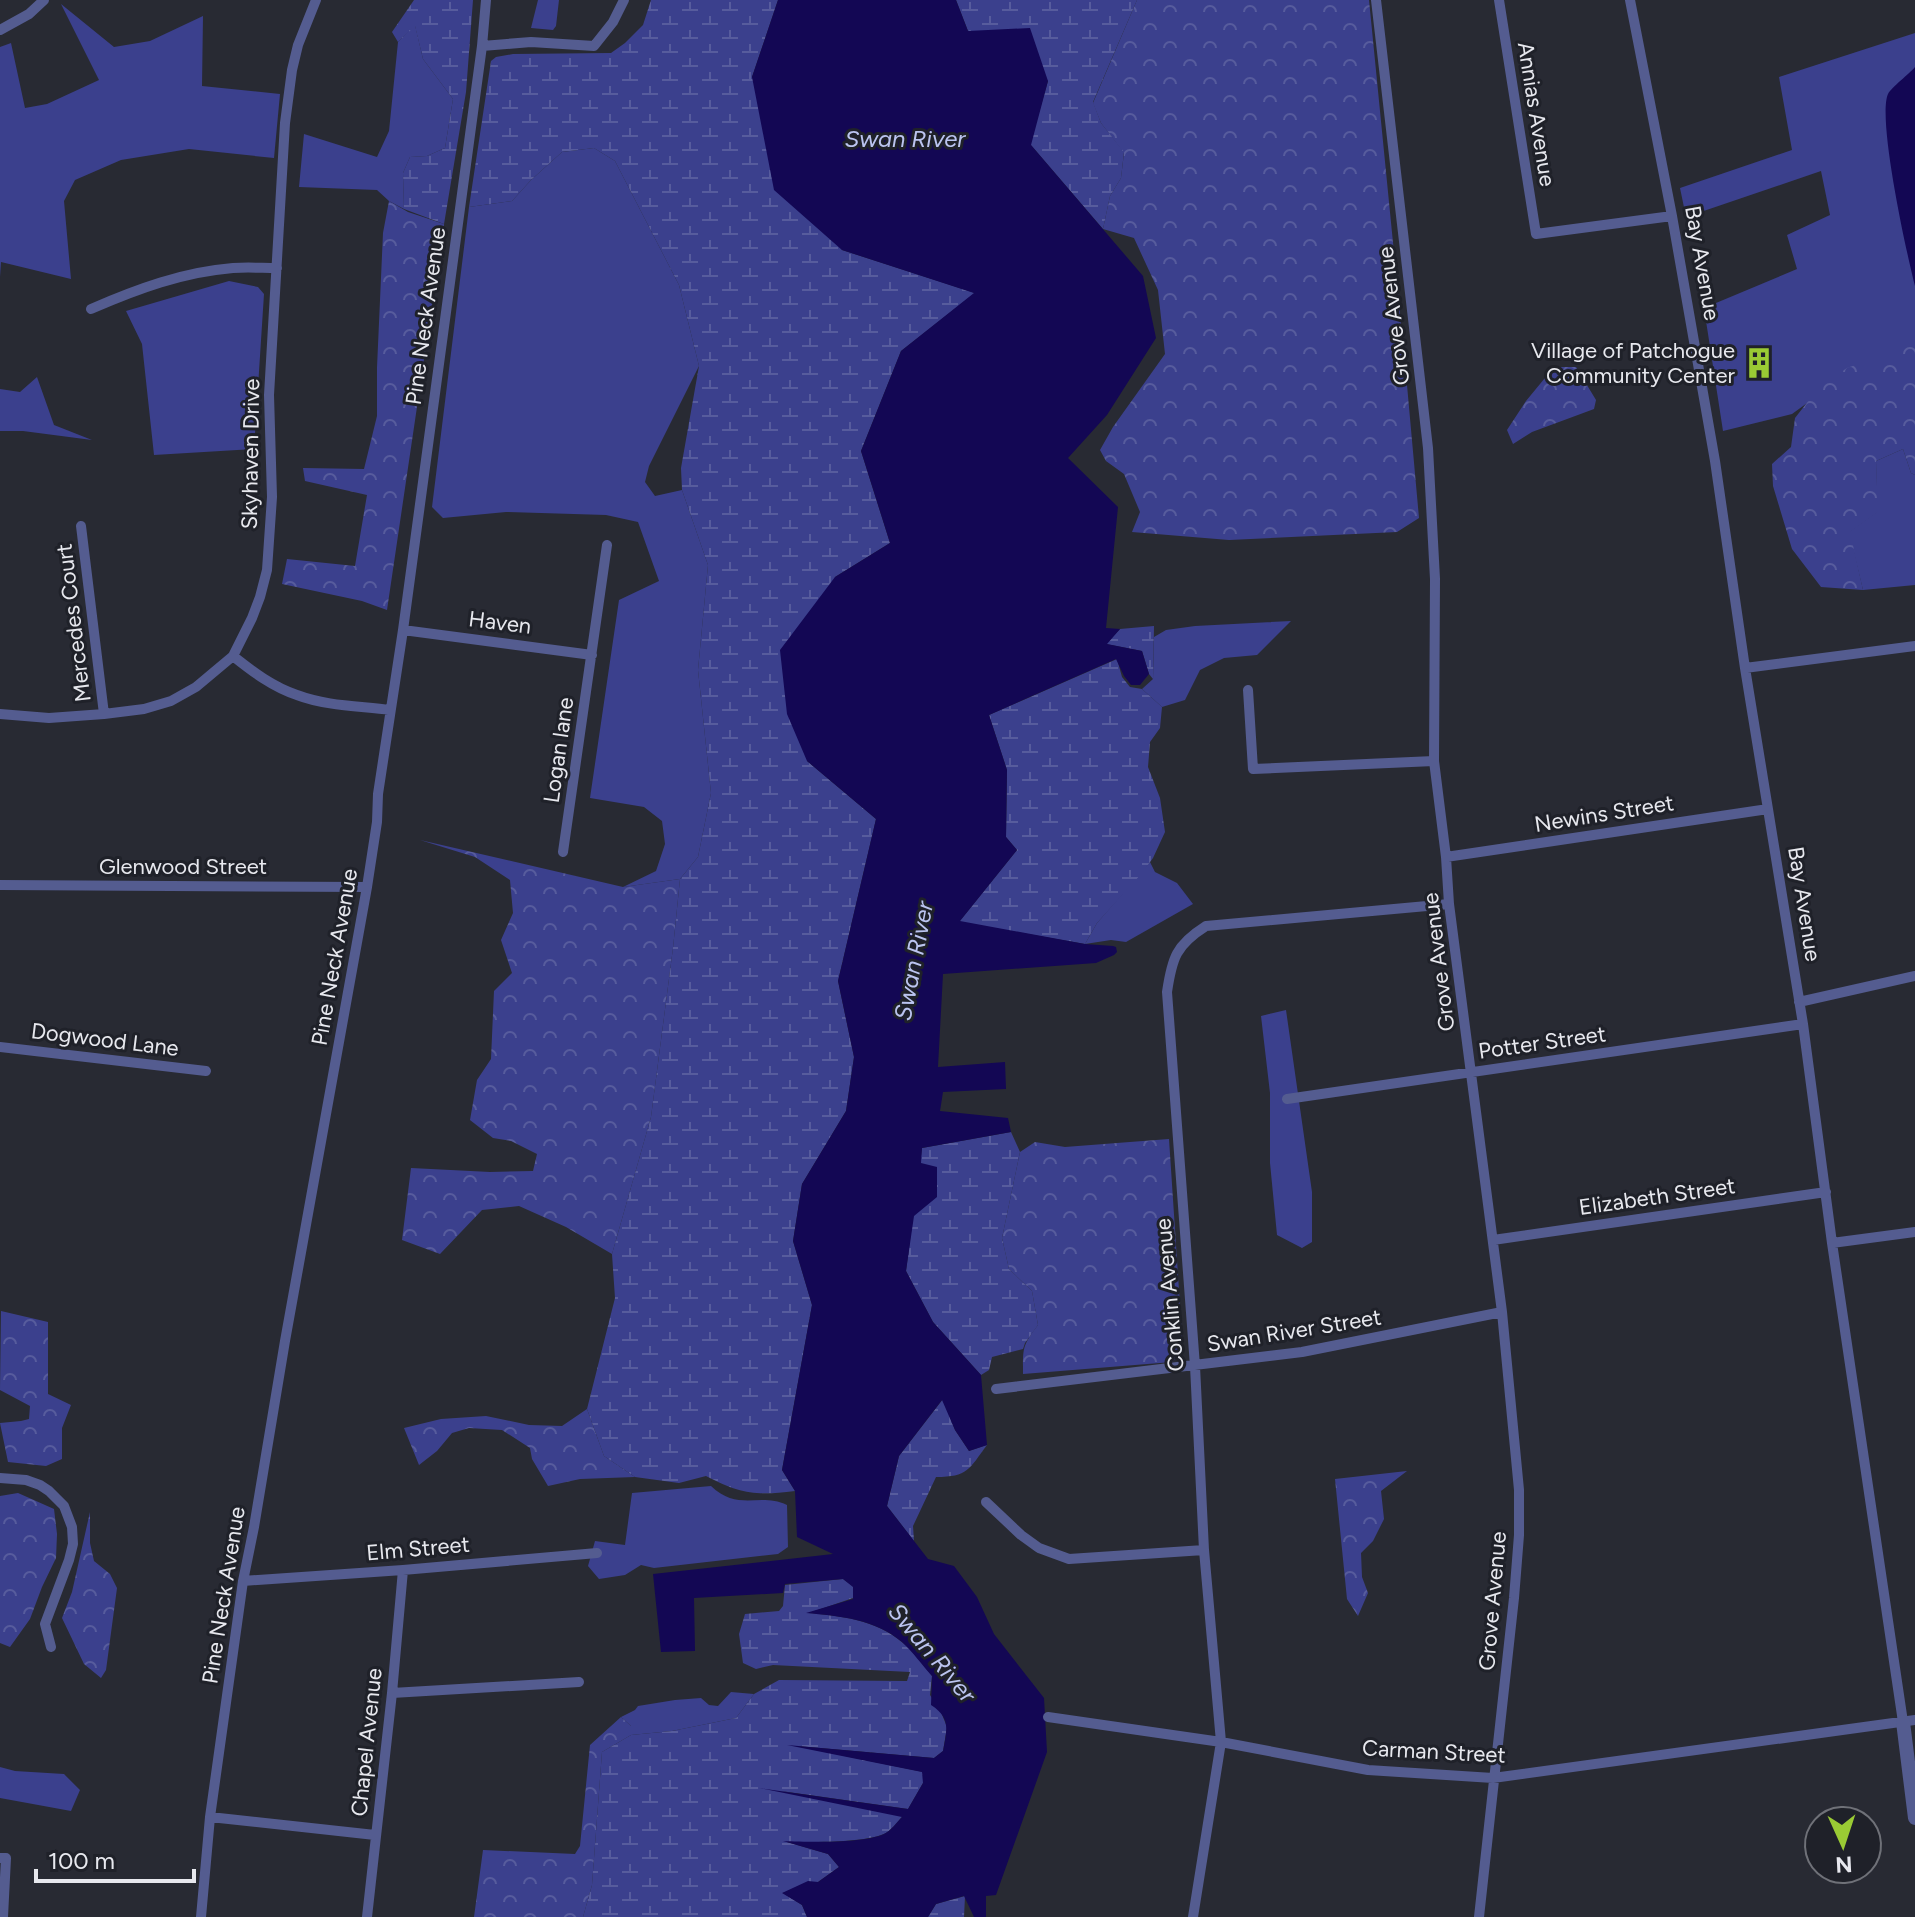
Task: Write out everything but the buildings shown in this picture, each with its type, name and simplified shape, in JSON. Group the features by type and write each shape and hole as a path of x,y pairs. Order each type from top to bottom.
{"street":[{"path":"0,30 29,14 44,0"},
{"name":"Skyhaven Drive","path":"0,714 49,718 104,714 144,709 171,701 196,687 233,656 252,618 267,570 272,497 269,395 285,123 298,45 316,0"},
{"name":"Pine Neck Avenue","path":"201,1917 210,1817 243,1581 367,887 486,0"},
{"path":"482,46 531,42 594,46 613,22 624,0"},
{"name":"Grove Avenue","path":"1376,0 1428,448 1435,579 1434,761 1449,904 1502,1312 1519,1485 1514,1598 1479,1917"},
{"name":"Annias Avenue","path":"1499,0 1536,234 1672,216"},
{"name":"Bay Avenue","path":"1630,0 1715,461 1803,1024 1832,1243 1909,1721 1915,1818"},
{"path":"91,309 174,278 236,268 277,268"},
{"name":"Mercedes Court","path":"81,526 104,714"},
{"path":"592,655 607,545"},
{"name":"Haven","path":"403,630 592,655"},
{"path":"1745,668 1915,648"},
{"name":"Logan lane","path":"563,852 592,655"},
{"path":"233,656 265,680 298,696 390,710"},
{"path":"1248,690 1253,769 1434,761"},
{"name":"Newins Street","path":"1446,857 1768,809"},
{"name":"Glenwood Street","path":"0,885 367,887"},
{"name":"Conklin Avenue","path":"1193,1917 1221,1742 1204,1550 1195,1366 1167,992 1171,963 1181,945 1206,926 1449,904"},
{"path":"1799,1002 1915,976"},
{"name":"Potter Street","path":"1287,1099 1803,1024"},
{"name":"Dogwood Lane","path":"0,1047 206,1071"},
{"name":"Elizabeth Street","path":"1493,1240 1826,1192"},
{"path":"1832,1243 1915,1232"},
{"name":"Swan River Street","path":"996,1389 1302,1352 1502,1312"},
{"path":"0,1478 26,1480 49,1491 64,1506 72,1527 73,1544 69,1560 45,1624 51,1647"},
{"path":"986,1502 1039,1548 1069,1559 1204,1550"},
{"name":"Elm Street","path":"243,1581 597,1553"},
{"name":"Chapel Avenue","path":"367,1917 403,1570"},
{"path":"392,1693 579,1682"},
{"name":"Carman Street","path":"1048,1717 1221,1742 1368,1770 1493,1778 1909,1721"},
{"path":"210,1817 375,1835"},
{"path":"0,1858 6,1858 3,1917"}],"green space":[{"path":"414,0 473,0 466,92 444,224 404,209 403,173 410,157 427,156 445,148 453,99 423,59 415,26 398,42 392,32"},
{"path":"538,0 559,0 553,30 531,28"},
{"path":"651,0 778,0 752,77 842,250 975,293 901,351 861,451 890,543 835,577 807,761 876,819 838,981 854,1057 846,1111 802,1184 793,1241 812,1305 782,1470 795,1491 781,1493 749,1492 706,1476 679,1483 635,1477 604,1456 587,1409 615,1298 612,1254 651,1117 680,879 698,857 711,793 698,670 708,565 682,490 681,468 699,366 679,285 615,161 594,148 562,152 512,201 469,207 491,61 513,54 611,53 643,25"},
{"path":"956,0 1137,0 1093,102 1101,123 1124,152 1121,178 1110,196 1103,229 1030,144 1048,81 968,31"},
{"path":"1137,0 1369,0 1419,518 1397,532 1229,540 1132,532 1140,512 1124,474 1106,461 1100,450 1165,354 1158,290 1134,238 1103,229 1110,196 1121,178 1124,153 1101,123 1093,103"},
{"path":"61,4 114,47 150,41 203,16 202,86 280,94 274,158 189,149 121,160 75,180 64,201 71,279 1,262 0,277 0,47 11,43 25,108 47,104 99,80"},
{"path":"415,25 423,59 453,99 445,148 427,156 410,157 403,173 404,209 377,190 299,187 304,134 377,157 389,131 398,42"},
{"path":"1915,33 1915,347 1850,372 1792,414 1723,431 1704,308 1797,269 1787,235 1830,215 1821,171 1686,217 1680,188 1792,150 1779,77"},
{"path":"594,148 615,161 679,285 699,366 649,466 645,482 655,496 682,490 708,565 698,670 711,793 698,857 680,879 623,887 656,871 665,844 662,821 644,807 590,798 619,600 659,581 638,522 606,515 506,512 443,518 432,507 469,207 512,201 562,152"},
{"path":"389,201 408,212 444,224 387,610 362,601 282,584 287,559 355,566 367,495 305,481 303,468 364,469 377,416 383,233"},
{"path":"229,281 258,287 264,294 254,449 154,455 142,344 126,311"},
{"path":"1915,344 1915,475 1911,473 1903,449 1876,461 1878,512 1850,532 1863,590 1821,587 1792,549 1773,486 1772,464 1791,447 1795,418 1820,386 1847,368"},
{"path":"1554,367 1576,367 1596,400 1594,409 1532,432 1513,444 1507,430"},
{"path":"37,377 54,425 92,440 0,431 0,389 20,392"},
{"path":"1903,449 1911,473 1915,475 1915,585 1863,590 1849,532 1877,512 1876,461"},
{"path":"1291,621 1257,655 1224,658 1200,670 1185,700 1162,707 1142,689 1153,679 1154,637 1166,630"},
{"path":"1154,626 1153,679 1142,651 1106,644 1120,629"},
{"path":"1117,659 1122,677 1130,687 1142,689 1162,707 1160,728 1150,742 1148,767 1160,798 1165,832 1153,858 1097,923 1085,944 959,922 1017,850 1006,837 1007,770 989,715"},
{"path":"420,840 623,887 680,879 651,1117 612,1254 566,1227 519,1206 482,1210 440,1254 402,1240 411,1168 533,1171 537,1154 511,1141 493,1138 470,1120 477,1080 491,1059 494,991 512,973 501,940 513,913 510,880 475,857"},
{"path":"1150,862 1155,872 1177,883 1193,904 1126,942 1111,940 1085,944 1097,923"},
{"path":"1286,1010 1312,1192 1312,1242 1302,1248 1277,1235 1270,1163 1270,1093 1261,1016"},
{"path":"1011,1132 1020,1152 1002,1238 1009,1269 1032,1291 1038,1325 1023,1349 992,1357 989,1370 981,1375 933,1322 906,1271 922,1148"},
{"path":"1169,1139 1183,1351 1172,1362 1023,1374 1024,1348 1038,1325 1032,1291 1009,1269 1002,1238 1020,1152 1035,1142 1065,1147"},
{"path":"1,1311 48,1322 48,1394 71,1405 62,1428 62,1459 46,1466 8,1462 0,1423 29,1419 30,1406 0,1390"},
{"path":"943,1399 955,1430 969,1451 987,1445 967,1470 936,1477 913,1526 914,1541 887,1506 899,1456"},
{"path":"587,1409 604,1456 635,1477 580,1479 548,1486 532,1459 530,1448 502,1430 469,1428 452,1433 437,1451 419,1465 404,1428 441,1419 486,1416 529,1425 562,1426"},
{"path":"1407,1471 1381,1491 1384,1519 1373,1541 1361,1553 1362,1577 1368,1593 1358,1616 1347,1599 1335,1479"},
{"path":"711,1486 730,1498 768,1500 787,1505 788,1547 778,1554 654,1568 641,1565 625,1575 599,1579 588,1566 595,1541 625,1545 632,1493"},
{"path":"18,1493 54,1509 56,1558 30,1619 10,1647 0,1643 0,1496"},
{"path":"90,1512 90,1543 94,1561 110,1574 117,1588 106,1670 101,1678 84,1664 62,1618 72,1592"},
{"path":"843,1579 854,1587 853,1598 809,1613 870,1624 893,1635 911,1650 932,1676 930,1695 947,1727 943,1751 934,1758 797,1746 923,1772 923,1783 908,1809 781,1791 903,1816 887,1833 874,1837 787,1842 828,1854 839,1867 818,1882 783,1893 802,1905 807,1917 583,1917 592,1885 602,1752 631,1735 672,1731 736,1718 754,1694 779,1680 907,1681 910,1672 773,1665 756,1669 743,1663 739,1634 745,1614 779,1611 783,1606 785,1585"},
{"path":"731,1692 754,1694 736,1718 672,1731 631,1735 631,1726 621,1717 638,1706 675,1700 701,1698 709,1705 718,1706"},
{"path":"621,1717 631,1726 631,1735 602,1752 592,1885 583,1917 474,1917 483,1850 575,1854 580,1846 590,1745"},
{"path":"0,1767 64,1774 80,1790 71,1811 0,1798"},
{"path":"965,1896 964,1917 928,1917 936,1904"}],"water":[{"name":"Swan River","path":"778,0 956,0 968,31 1030,28 1048,81 1031,145 1143,276 1156,338 1107,415 1068,458 1118,507 1106,628 1120,629 1107,644 1142,651 1149,674 1140,685 1131,685 1116,659 989,715 1007,770 1006,837 1017,850 960,921 1085,944 1113,946 1117,952 1096,963 943,974 938,1067 1005,1062 1006,1089 943,1092 940,1111 1008,1118 1011,1132 922,1148 921,1163 937,1167 937,1197 914,1216 906,1271 933,1322 981,1375 987,1445 969,1451 955,1430 942,1400 899,1456 887,1506 928,1559 954,1566 977,1597 994,1634 1044,1698 1047,1752 996,1895 986,1896 986,1917 974,1917 964,1896 936,1904 928,1917 807,1917 802,1905 782,1893 808,1881 818,1882 839,1867 828,1854 783,1841 834,1842 874,1837 887,1833 902,1817 759,1788 908,1809 923,1783 922,1772 787,1745 934,1758 943,1751 946,1725 942,1715 931,1705 932,1676 906,1646 891,1634 868,1624 844,1617 806,1613 853,1599 853,1587 843,1579 785,1584 783,1593 694,1598 695,1651 661,1652 653,1574 833,1554 797,1537 795,1491 782,1470 812,1305 793,1241 802,1184 846,1111 854,1057 838,981 876,819 807,761 787,714 780,650 835,577 890,543 861,451 901,351 974,293 842,250 774,190 752,77"},
{"path":"1915,67 1915,286 1894,188 1886,108 1888,94"}],"place":[{"name":"Village of Patchogue Community Center","path":"1759,363"}]}
